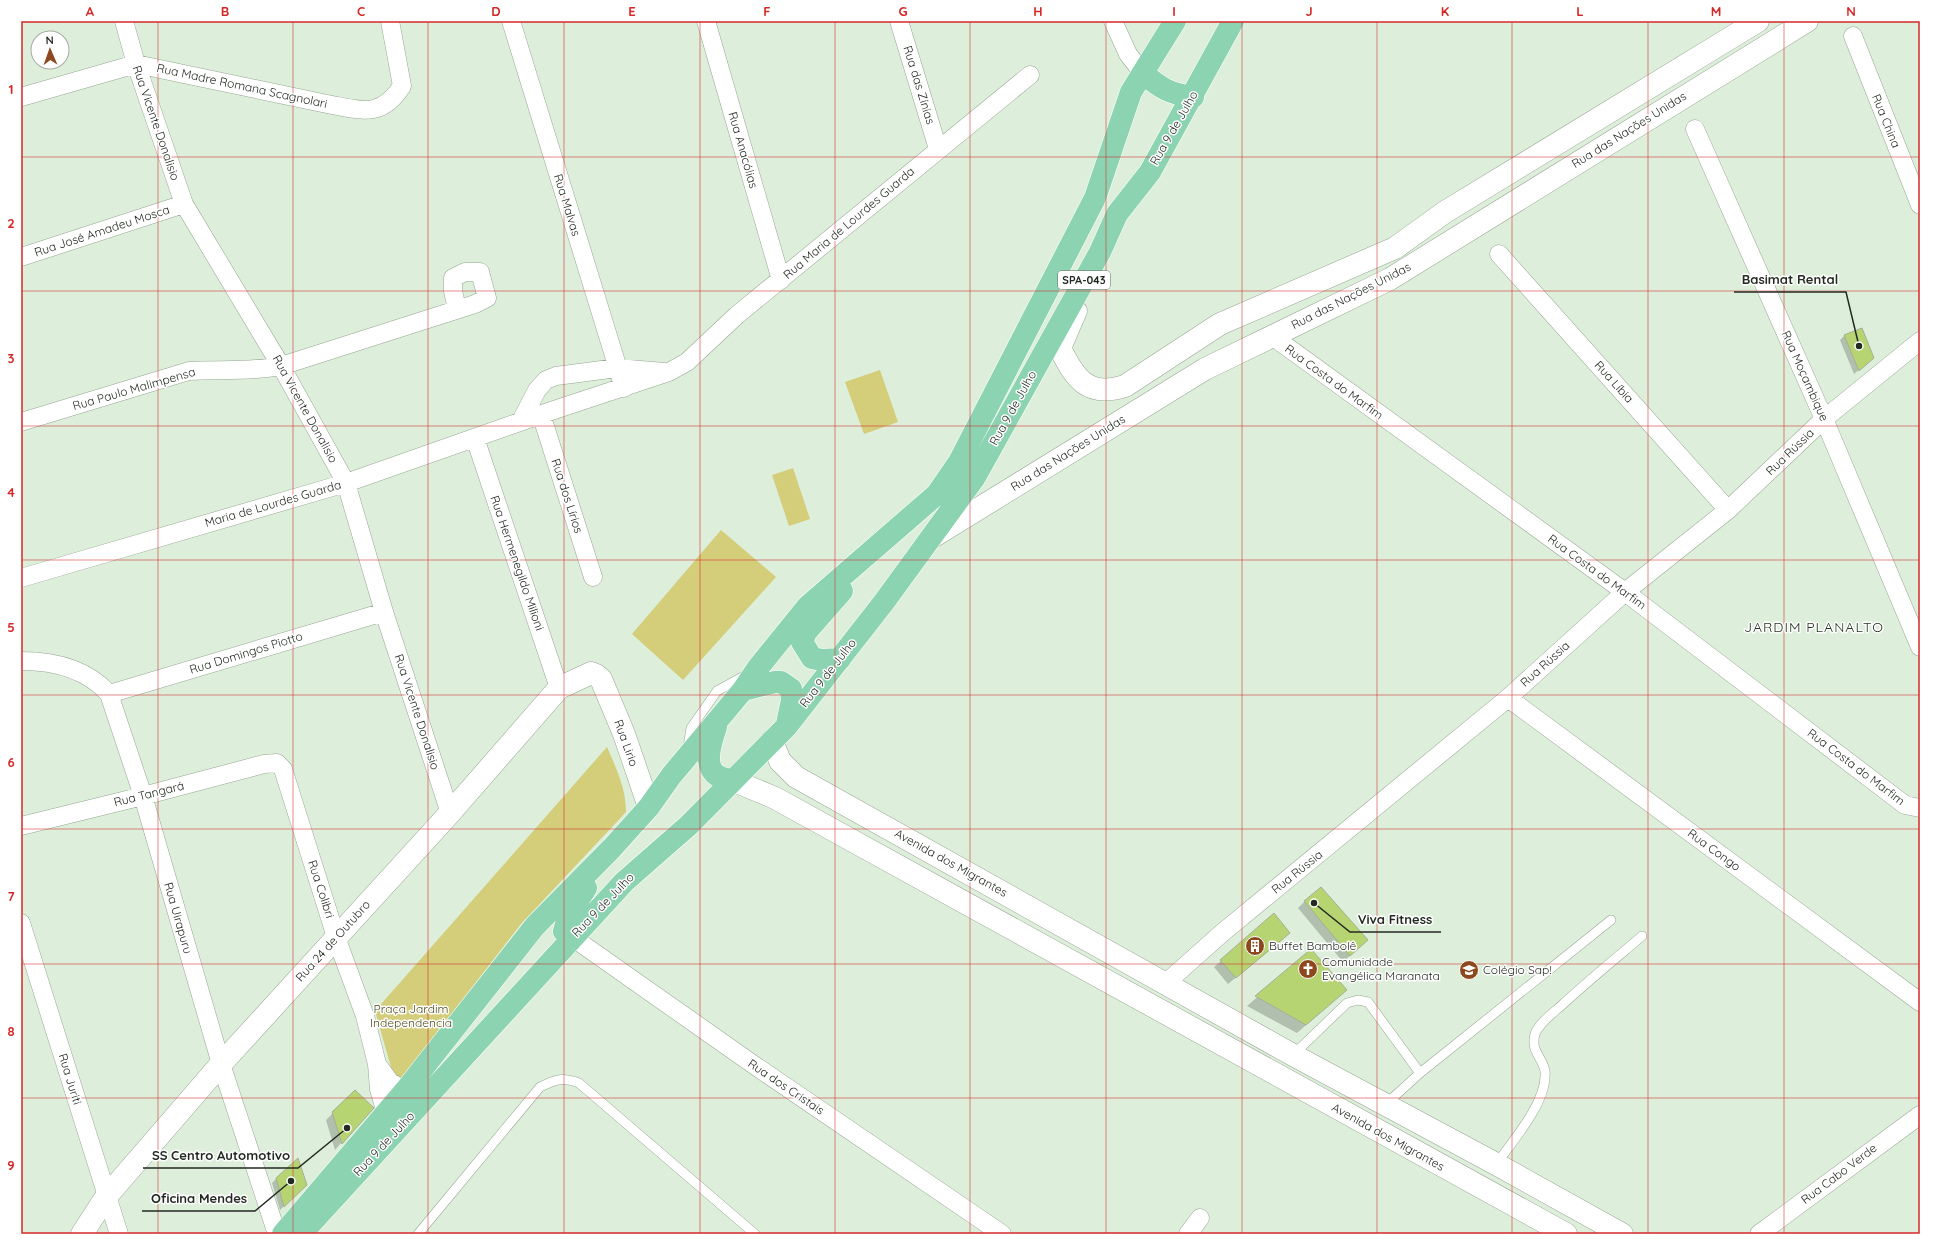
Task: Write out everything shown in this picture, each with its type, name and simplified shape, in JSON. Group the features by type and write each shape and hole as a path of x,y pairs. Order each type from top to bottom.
{"main road":[{"name":"Rua 9 de Julho","path":"283,1234 405,1090 535,926 612,848 649,807 687,757 743,690 757,669 808,606 937,494 960,462 1088,211 1097,192 1131,92 1175,21"},
{"name":"Rua 9 de Julho","path":"301,1234 624,882 689,825 780,733 840,659 932,538 975,477 1100,252 1116,214 1150,172 1233,21"},
{"path":"1143,73 1164,90 1179,95 1193,96"},
{"path":"840,659 822,660 812,658 802,642 806,632 842,590 924,520 937,494"},
{"path":"743,690 775,682 781,682 790,689 792,700 780,733"},
{"path":"719,718 707,754 710,767 723,779 732,780"},
{"path":"572,937 564,931 571,910 588,886 608,864 612,848"}],"street":[{"name":"Rua Vicente Donalisio","path":"124,21 136,64 184,204 281,366 346,483 384,612 450,813"},
{"name":"Rua Madre Romana Scagnolari","path":"21,97 136,64 357,110 375,110 394,100 402,86 390,21"},
{"name":"Rua Malvas","path":"511,21 624,388"},
{"name":"Rua Anacólias","path":"706,21 781,280"},
{"name":"Rua das Zínias","path":"899,21 938,149"},
{"path":"1113,21 1128,54 1143,73"},
{"name":"Rua das Nações Unidas","path":"1100,252 1060,348 1070,369 1079,380 1087,386 1111,390 1125,386 1220,324 1395,248 1445,212 1758,21"},
{"name":"Rua das Nações Unidas","path":"932,538 1205,369 1390,279 1807,21"},
{"name":"Rua China","path":"1853,36 1920,205"},
{"name":"Rua Maria de Lourdes Guarda","path":"522,421 669,372 687,362 737,315 1030,75"},
{"name":"Rua Moçambique","path":"1695,129 1824,420 1920,647"},
{"name":"Rua José Amadeu Mosca","path":"21,257 184,204"},
{"name":"Rua Líbia","path":"1500,254 1728,510"},
{"name":"Rua Paulo Malimpensa","path":"21,422 189,372 207,370 238,371 281,366 457,309"},
{"name":"Rua Costa do Marfim","path":"1272,336 1625,592 1904,805 1920,808"},
{"name":"Rua Rússia","path":"1166,983 1228,928 1508,698 1625,592 1728,510 1824,420 1920,341"},
{"path":"522,421 537,390 546,380 563,375 618,368 669,372"},
{"name":"Rua dos Lírios","path":"541,414 593,577"},
{"name":"Maria de Lourdes Guarda","path":"21,578 346,483 522,421"},
{"name":"Rua Hermenegildo Milioni","path":"475,438 559,688"},
{"name":"Rua Domingos Piotto","path":"109,694 384,612"},
{"path":"21,661 60,664 84,674 101,686 109,694"},
{"name":"Rua 24 de Outubro","path":"82,1234 106,1197 221,1064 450,813 559,688 591,673 600,679"},
{"name":"Rua Lirio","path":"600,679 624,734 649,807"},
{"name":"Rua Uirapuru","path":"109,694 143,796 221,1064 277,1234"},
{"name":"Rua Congo","path":"1508,698 1920,1002"},
{"name":"Avenida dos Migrantes","path":"780,733 780,761 796,777 1385,1106 1504,1168 1622,1234"},
{"name":"Rua Tangará","path":"21,826 264,764 276,763"},
{"name":"Rua Colibri","path":"276,763 283,769 336,937 365,1016 377,1064 379,1089 386,1113"},
{"name":"Avenida dos Migrantes","path":"732,780 775,798 1434,1163 1491,1192 1566,1234"},
{"name":"Rua Juriti","path":"21,923 106,1197 119,1234"},
{"name":"Avenida dos Migrantes","path":"1025,936 1046,940 1126,984 1138,987 1144,985 1147,982 1145,971"},
{"name":"Rua dos Cristais","path":"572,937 754,1065 1002,1234"},
{"name":"Avenida dos Migrantes","path":"1210,1039 1235,1043 1362,1114 1370,1115 1385,1106"},
{"name":"Rua Colibri","path":"377,1064 390,1082 425,1100"},
{"name":"Rua Cabo Verde","path":"1759,1234 1920,1115"},
{"path":"1434,1163 1446,1165 1454,1163 1459,1155 1456,1143"},
{"path":"1491,1192 1485,1179 1487,1173 1491,1170 1504,1168"},
{"path":"1188,1234 1200,1218"}],"lane":[{"path":"687,757 691,728 717,691 757,669"},
{"path":"1385,1106 1420,1073 1611,920"},
{"path":"1504,1168 1536,1107 1540,1096 1545,1072 1536,1054 1534,1044 1538,1028 1583,985 1642,936"},
{"path":"1293,1055 1347,1003 1358,1000 1368,1002 1420,1073"},
{"path":"418,1234 540,1087 554,1080 565,1078 579,1083 755,1234"}],"green space":[{"path":"880,370 898,422 864,434 845,382"},
{"path":"793,468 810,519 789,526 772,475"},
{"path":"721,530 776,577 683,680 632,634"},
{"name":"Praça Jardim Independencia","path":"607,747 622,786 626,803 626,812 521,924 402,1078 393,1074 375,1011"}],"building":[{"path":"1862,328 1874,358 1859,371 1844,335"},
{"path":"1321,887 1368,940 1350,956 1304,901"},
{"name":"Buffet Bambolê","path":"1274,913 1290,933 1236,978 1220,960"},
{"name":"Comunidade Evangélica Maranata","path":"1311,949 1347,990 1306,1025 1255,996"},
{"path":"355,1090 374,1108 342,1144 332,1112"},
{"path":"298,1158 307,1185 284,1207 276,1178"}],"place":[{"name":"Basimat Rental","path":"1859,346"},
{"name":"Viva Fitness","path":"1314,903"},
{"name":"Buffet Bambolê","path":"1255,946"},
{"name":"Comunidade Evangélica Maranata","path":"1308,969"},
{"name":"Colégio Sap!","path":"1469,970"},
{"name":"SS Centro Automotivo","path":"347,1128"},
{"name":"Oficina Mendes","path":"291,1181"}],"district":[{"name":"JARDIM PLANALTO","path":"1814,627"}]}
